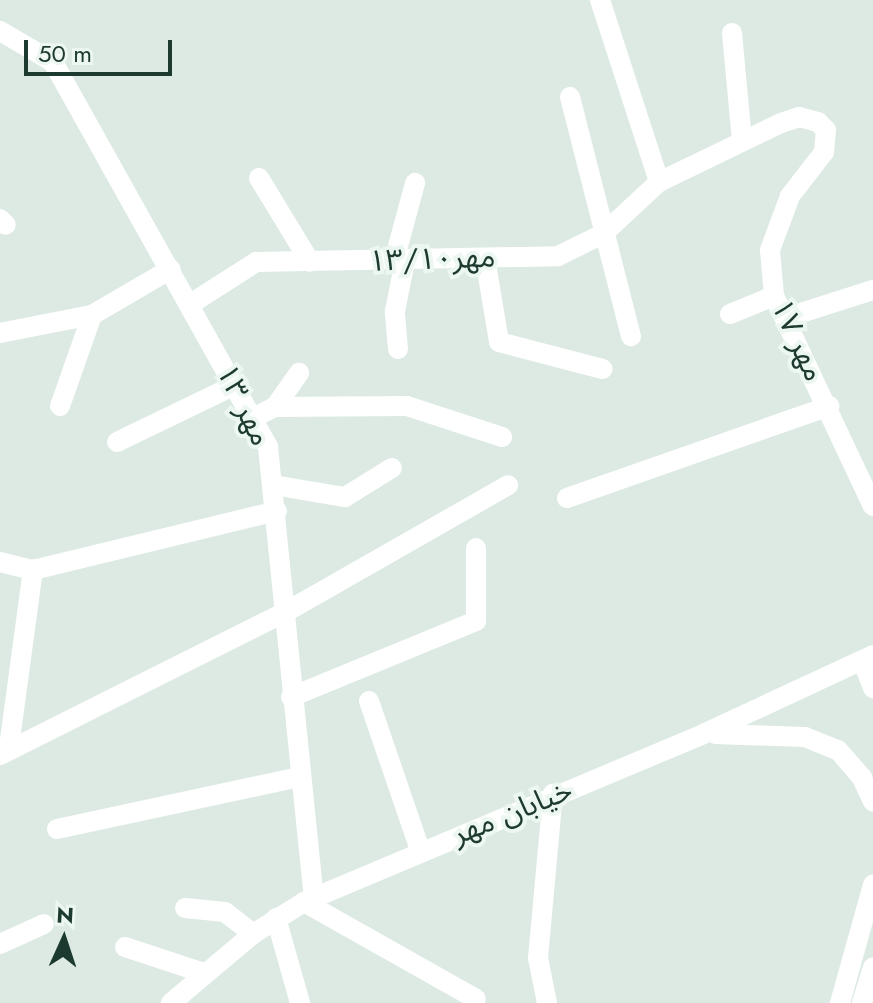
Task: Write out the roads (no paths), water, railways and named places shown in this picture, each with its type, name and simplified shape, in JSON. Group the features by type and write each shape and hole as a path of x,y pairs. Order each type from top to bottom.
{"street":[{"path":"600,0 659,182"},
{"name":"مهر ۱۳","path":"0,31 53,62 192,303 268,447 277,511 309,900"},
{"path":"732,33 742,140"},
{"path":"570,97 631,336"},
{"name":"مهر۱۳/۱۰","path":"192,303 256,262 558,256 603,234 659,182 742,140 799,117 826,130"},
{"name":"مهر ۱۷","path":"826,130 824,152 790,196 770,250 774,296 829,406 873,506"},
{"path":"259,178 310,262"},
{"path":"398,349 395,311 400,261 415,183"},
{"path":"485,258 499,342 603,369"},
{"path":"0,333 92,315 171,269"},
{"path":"785,318 873,290"},
{"path":"730,314 774,296"},
{"path":"60,406 92,315"},
{"path":"275,407 299,373"},
{"path":"117,442 235,385"},
{"path":"253,418 275,407 407,406 502,437"},
{"path":"567,498 829,406"},
{"path":"273,485 345,497 392,468"},
{"path":"4,751 284,613 508,485"},
{"path":"0,562 33,570 277,511"},
{"path":"291,697 476,621 476,548"},
{"path":"4,751 33,570"},
{"path":"868,658 873,688"},
{"name":"خیابان مهر","path":"171,1003 253,934 309,900 420,850 703,734 868,658"},
{"path":"369,701 420,850"},
{"path":"703,734 805,737 838,750 862,778 873,802"},
{"path":"57,829 299,777"},
{"path":"547,1003 538,958 553,794"},
{"path":"840,1003 865,944 873,885"},
{"path":"309,900 476,999"},
{"path":"185,908 225,912 253,934"},
{"path":"276,918 300,1003"},
{"path":"0,944 44,924"},
{"path":"125,947 204,973"},
{"path":"862,1003 873,968"}]}
